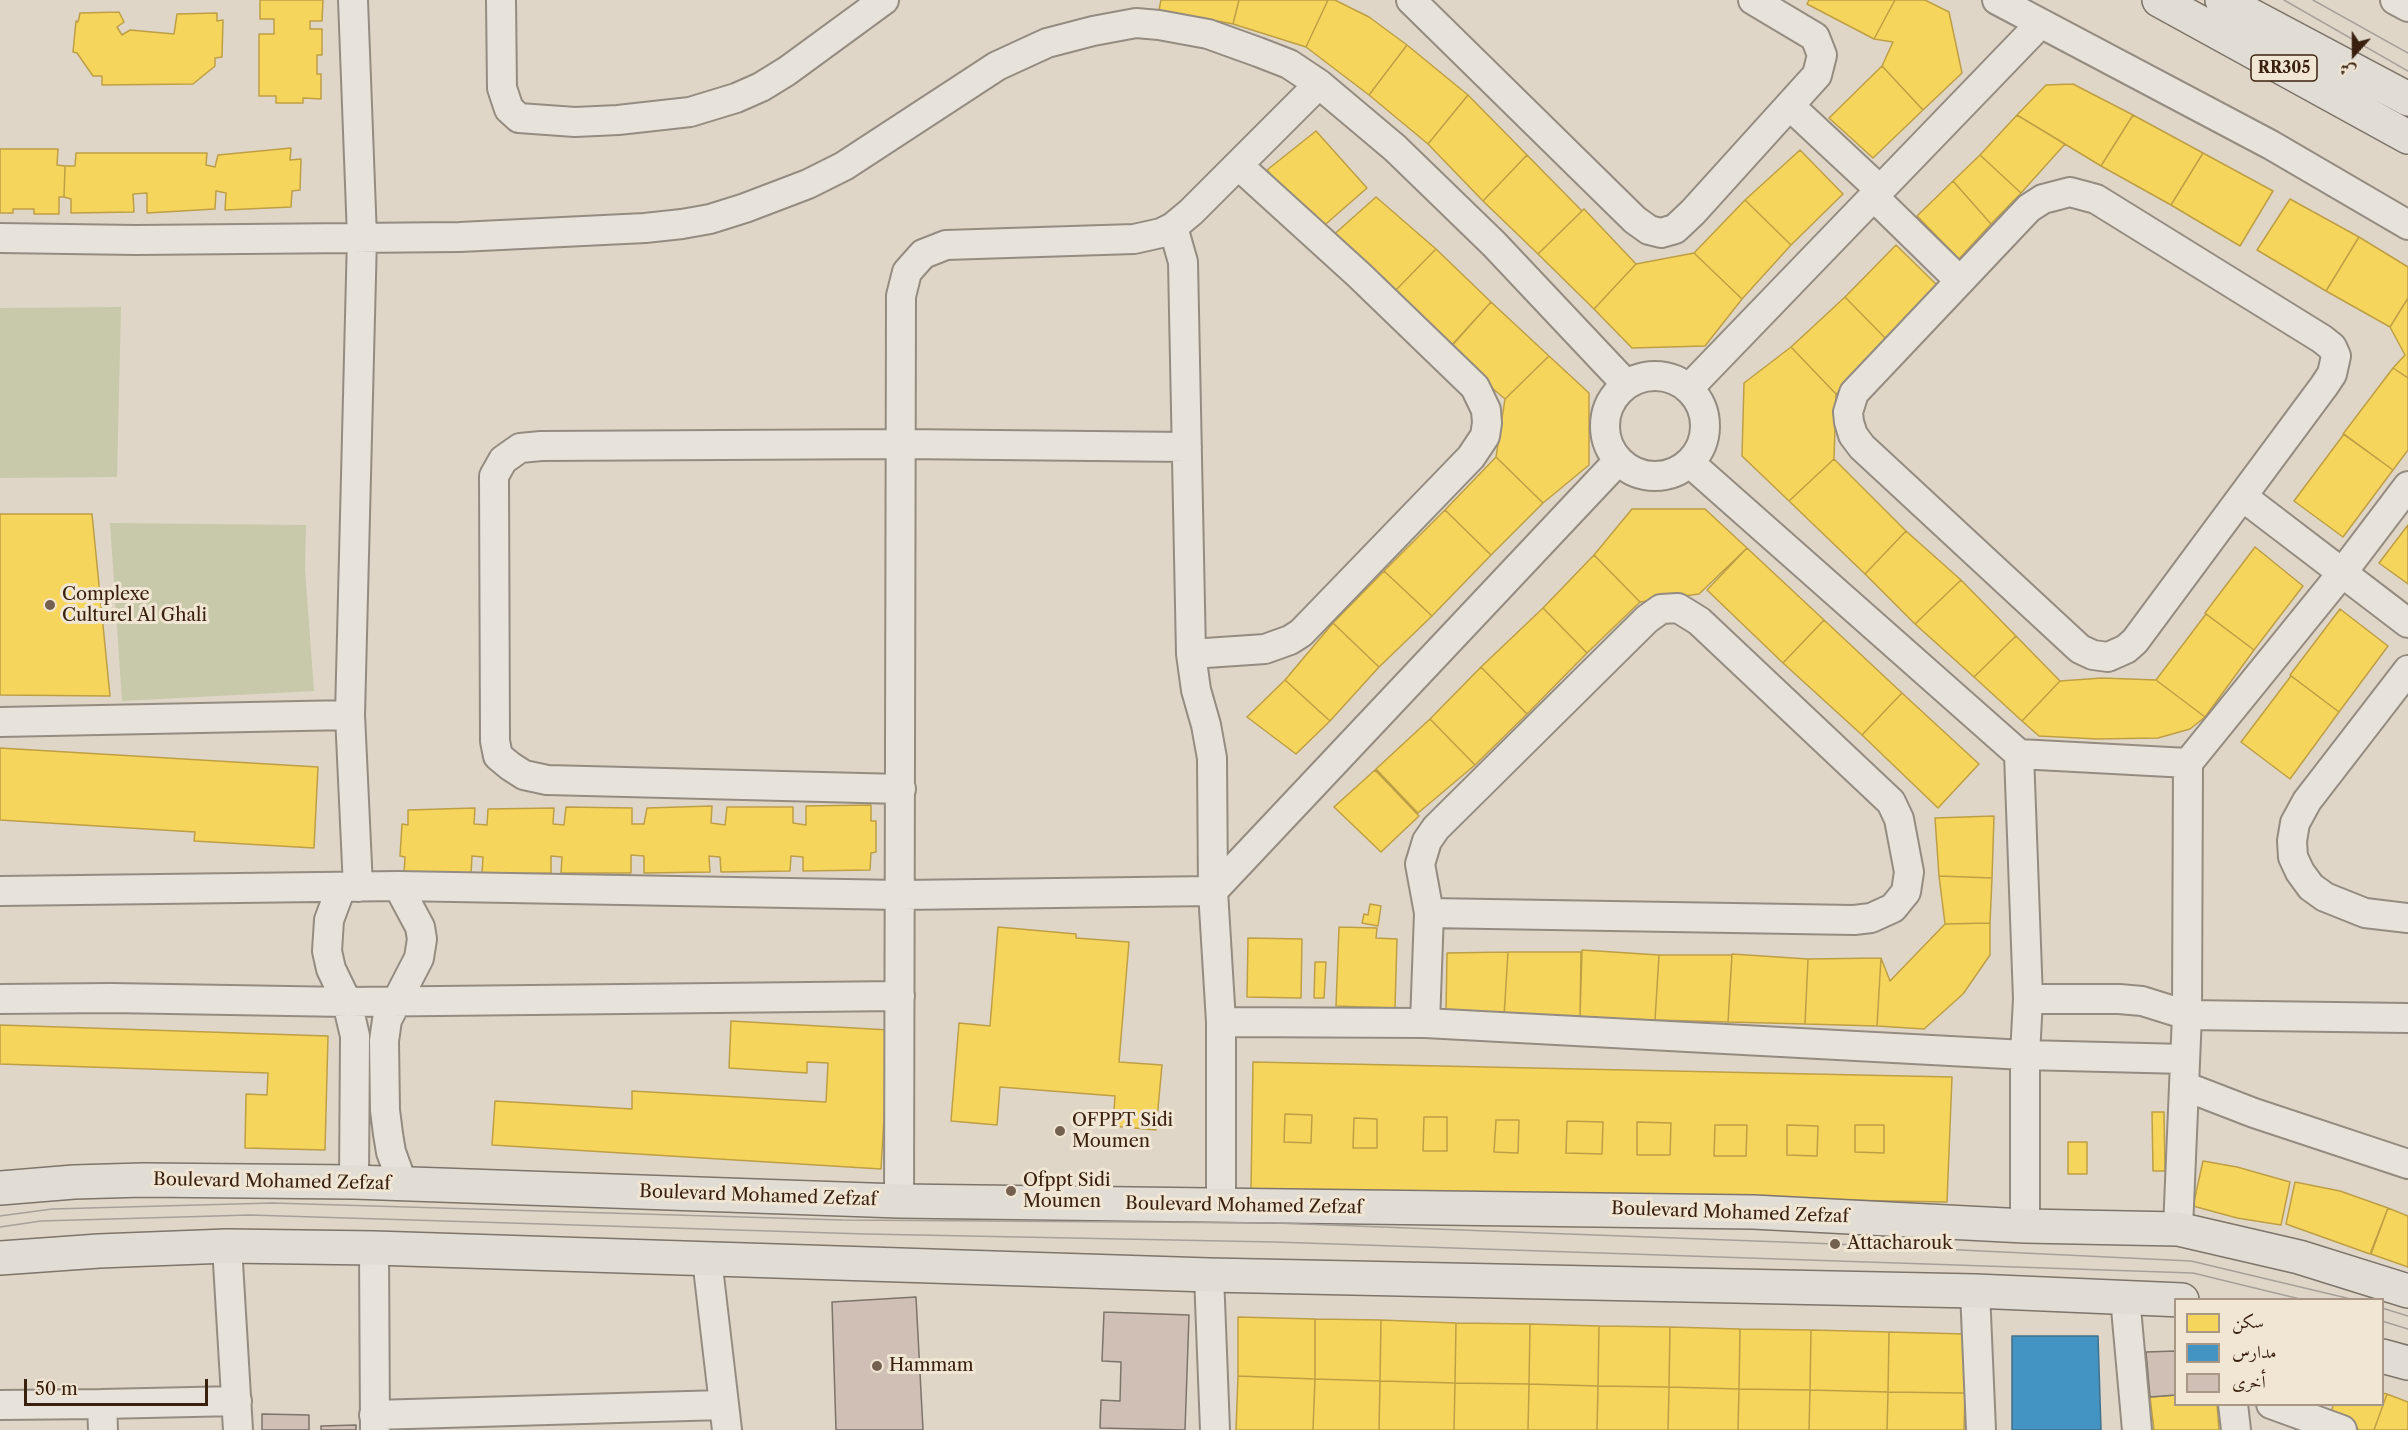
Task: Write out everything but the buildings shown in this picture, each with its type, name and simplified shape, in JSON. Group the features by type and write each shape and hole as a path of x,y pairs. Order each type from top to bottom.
{"main road":[{"name":"RR305","path":"2159,0 2408,136"},
{"name":"RR305","path":"2222,0 2408,99"},
{"name":"Boulevard Mohamed Zefzaf","path":"0,1188 74,1182 143,1180 354,1182 899,1201 1753,1212 2025,1226 2178,1230 2299,1257 2408,1291"},
{"path":"0,1258 226,1246 374,1248 898,1263 1209,1275 1975,1291 2174,1299"},
{"path":"2384,1357 2408,1363"}],"street":[{"path":"352,0 362,237 350,715 349,887 328,920 327,951 331,969 352,1016 356,1047 354,1182"},
{"path":"501,0 502,88 509,109 519,118 575,122 690,112 736,98 787,71 884,0"},
{"path":"1411,0 1635,220 1654,232 1668,232 1681,224 1817,75 1822,55 1810,33 1753,0"},
{"path":"1997,0 2271,146 2408,225"},
{"path":"2395,0 2408,7"},
{"path":"0,238 136,240 460,237 634,229 710,219 776,197 844,166 997,66 1047,43 1093,31 1137,12 1208,34 1289,64 1319,84 1403,156 1494,244 1626,384"},
{"path":"1689,388 2040,24"},
{"path":"899,1201 902,290 907,272 923,254 934,248 961,244 1141,238 1161,233 1173,227 1191,212 1319,84"},
{"path":"1790,106 1960,281"},
{"path":"1191,654 1265,649 1290,640 1301,633 1471,457 1482,442 1487,423 1486,410 1475,387 1359,275 1238,165"},
{"path":"2070,192 2096,199 2327,343 2332,347 2336,356 2332,374 2243,497 2130,646 2108,657 2093,655 2080,649 1862,447 1851,429 1848,412 1854,393 1960,281 2029,208 2043,199 2070,192"},
{"path":"1173,227 1183,262 1191,654 1196,690 1206,724 1212,758 1213,891 1221,1022 1221,1205"},
{"path":"1659,375 1675,379 1689,388 1700,401 1706,417 1706,434 1700,450 1690,463 1667,476 1654,477 1629,469 1618,461 1605,436 1608,408 1614,396 1626,384 1642,377 1659,375"},
{"path":"901,789 547,780 524,775 510,766 498,756 495,741 494,476 503,460 520,448 541,446 902,444 1187,447"},
{"path":"0,891 398,886 901,895 1213,891 1618,461"},
{"path":"1690,463 2019,754 2188,763"},
{"path":"2178,1230 2187,1015 2188,763 2342,573 2408,486"},
{"path":"2243,497 2408,623"},
{"path":"1425,1023 1429,913 1420,864 1431,834 1647,619 1661,609 1678,608 1699,621 1890,802 1899,819 1909,872 1906,892 1893,908 1871,918 1854,920 1429,913"},
{"path":"2408,670 2307,801 2295,824 2292,841 2293,857 2300,872 2311,887 2325,897 2365,913 2408,918"},
{"path":"0,722 350,715"},
{"path":"2019,754 2028,999 2025,1055 2025,1226"},
{"path":"398,886 420,927 423,939 419,958 386,1026 383,1065 388,1134 391,1152 403,1185"},
{"path":"0,999 111,998 347,1002 900,996"},
{"path":"2028,999 2142,1001 2187,1015 2408,1018"},
{"path":"1221,1022 1425,1023 2025,1055 2185,1073 2254,1113 2408,1164"},
{"path":"226,1246 238,1430"},
{"path":"374,1248 374,1422 725,1417 707,1259"},
{"path":"1209,1275 1215,1430"},
{"path":"1975,1291 1981,1430"},
{"path":"2125,1296 2137,1430"},
{"path":"0,1405 103,1417 237,1401"},
{"path":"2233,1406 2236,1430"},
{"path":"2275,1406 2317,1425 2342,1430"}],"green space":[{"path":"121,307 117,477 0,478 0,308"},
{"path":"110,523 306,525 305,569 314,691 122,701"}],"tram line":[{"path":"2284,0 2408,71"},
{"path":"2313,0 2408,53"},
{"path":"0,1216 52,1209 272,1203 843,1220 1275,1223 1835,1244 2191,1261 2347,1298"},
{"path":"0,1227 41,1221 250,1215 866,1234 1275,1242 2193,1273 2296,1298"},
{"path":"2384,1309 2408,1316"},
{"path":"2384,1322 2408,1329"}],"place":[{"name":"Complexe Culturel Al Ghali","path":"50,605"},
{"name":"OFPPT Sidi Moumen","path":"1060,1131"},
{"name":"Ofppt Sidi Moumen","path":"1011,1191"},
{"name":"Attacharouk","path":"1835,1244"},
{"name":"Hammam","path":"877,1366"}]}
